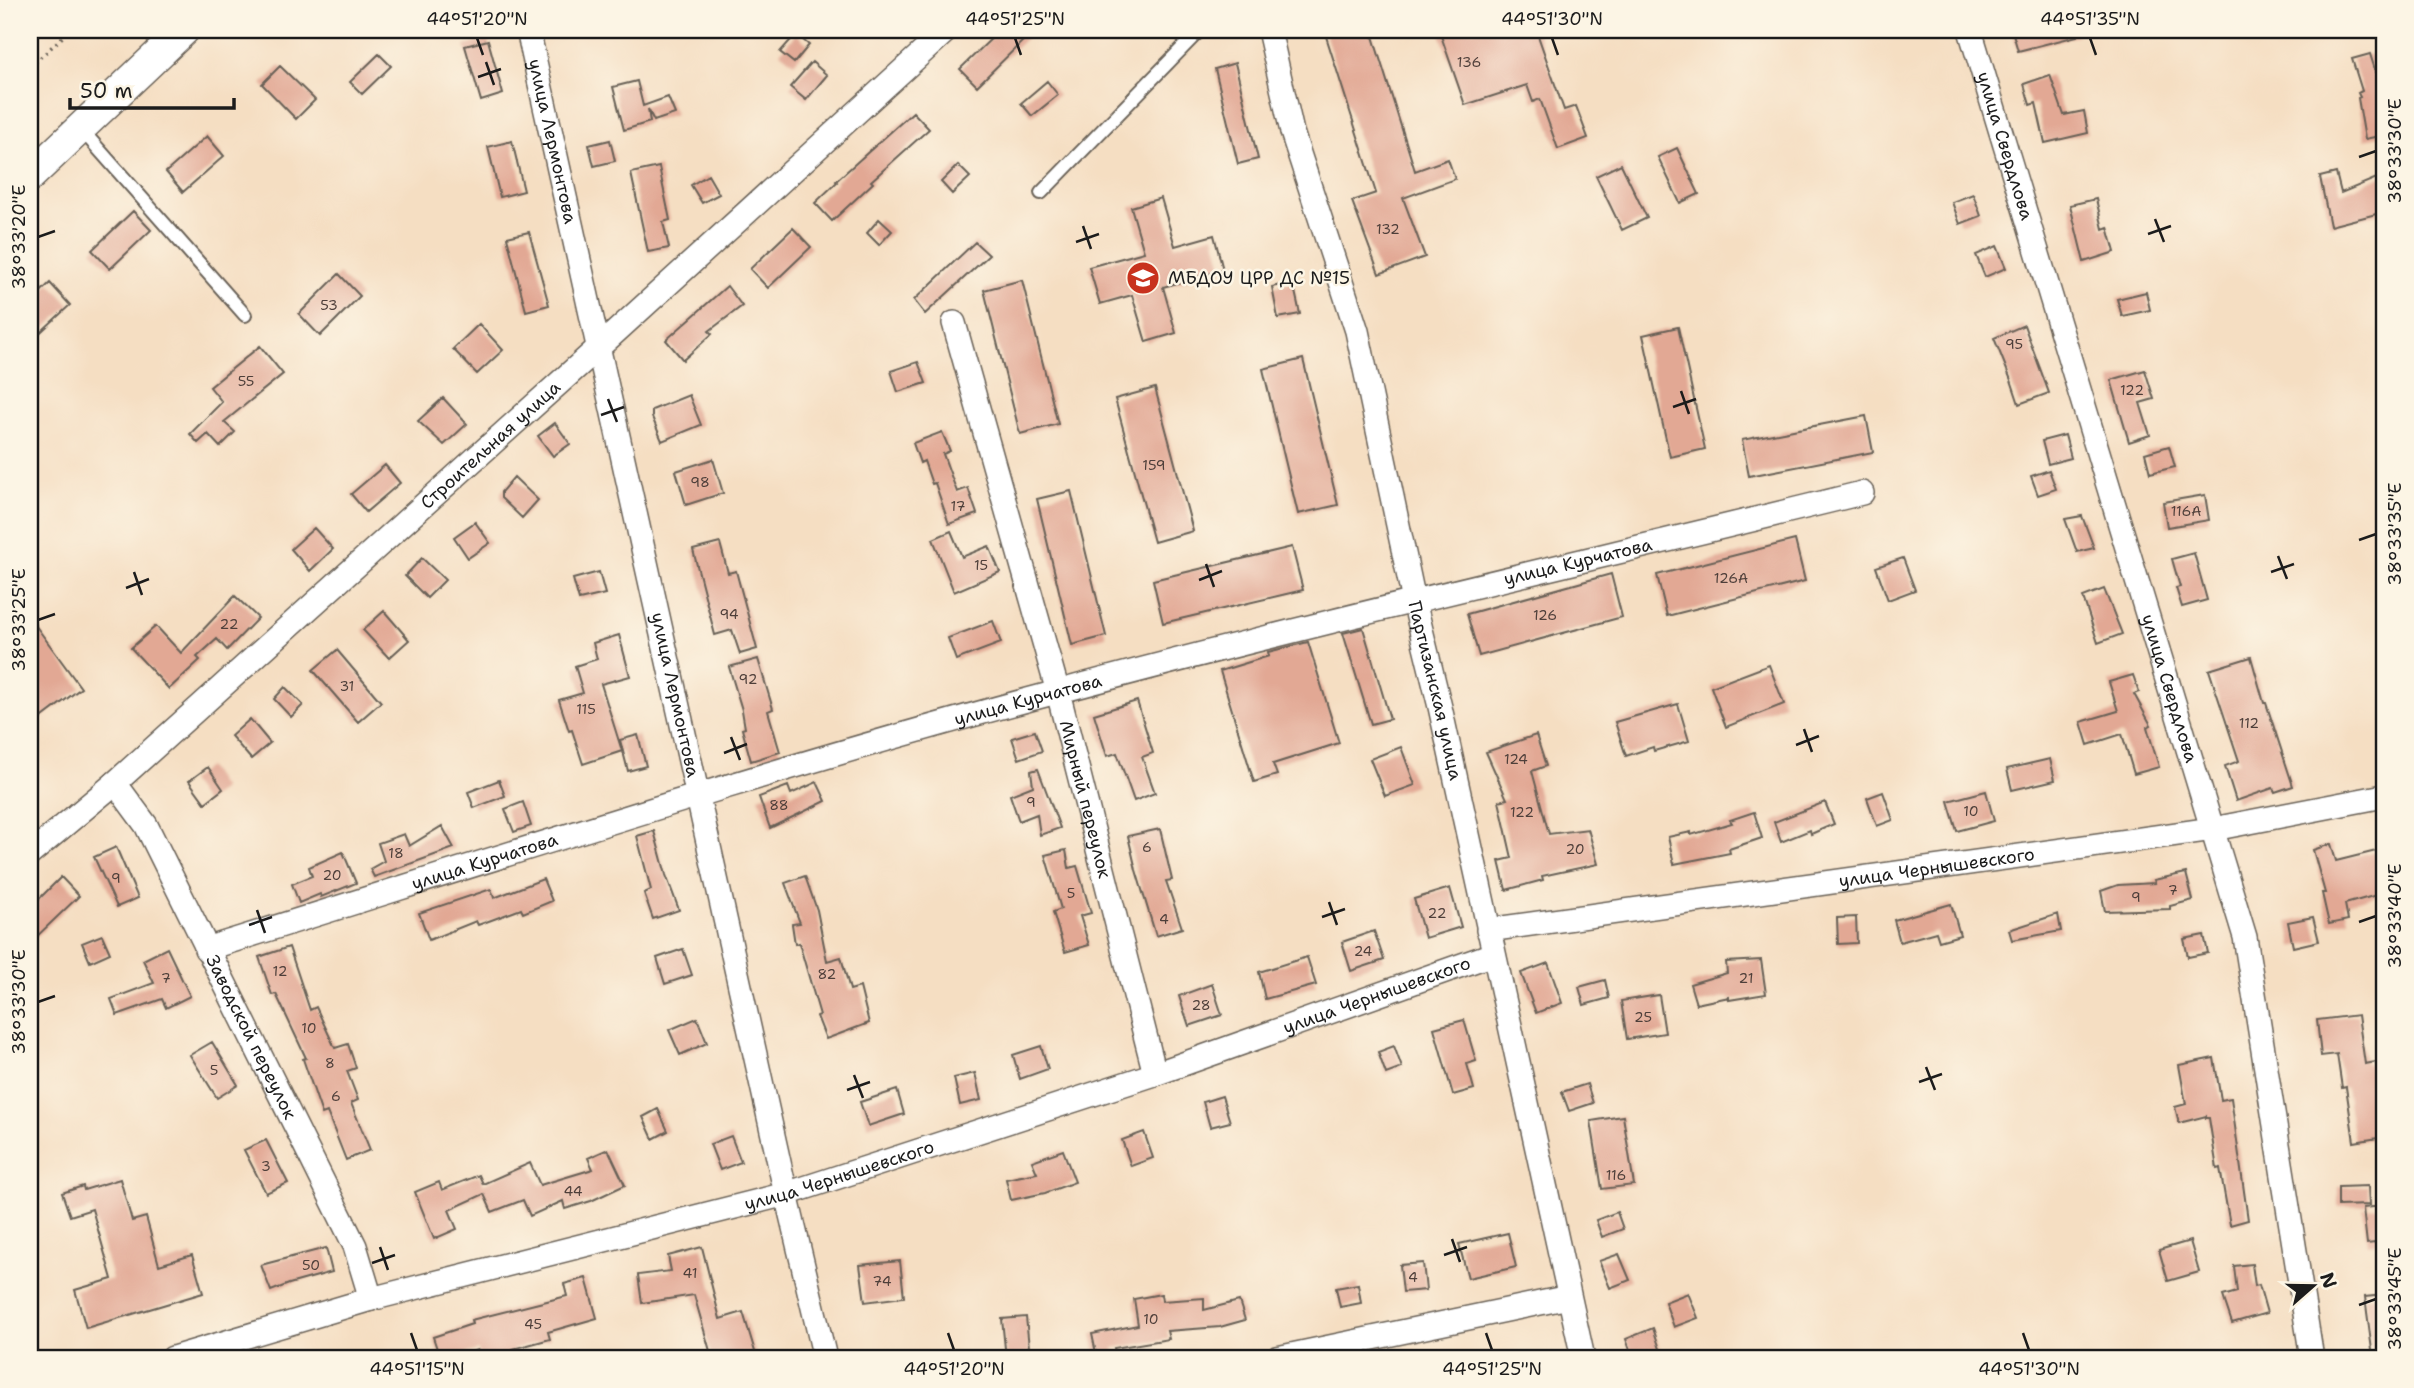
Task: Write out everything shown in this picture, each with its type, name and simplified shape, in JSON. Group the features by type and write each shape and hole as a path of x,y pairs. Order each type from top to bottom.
{"street":[{"path":"30,176 184,30"},
{"name":"улица Лермонтова","path":"528,30 786,1194 825,1358"},
{"name":"Строительная улица","path":"30,854 115,783 947,30"},
{"name":"Партизанская улица","path":"1269,30 1292,132 1357,331 1414,601 1440,707 1583,1358"},
{"name":"улица Свердлова","path":"1970,30 2245,937 2312,1358"},
{"name":"Мирный переулок","path":"954,323 1058,692 1155,1074"},
{"name":"улица Курчатова","path":"206,949 699,796 1058,692 1414,601 1862,493"},
{"name":"Заводской переулок","path":"115,783 146,825 355,1246 371,1299"},
{"name":"улица Чернышевского","path":"1488,930 2213,829 2384,796"},
{"name":"улица Чернышевского","path":"173,1358 371,1299 786,1194 1155,1074 1493,954"},
{"path":"1277,1358 1569,1297"}],"lane":[{"path":"1041,193 1199,30"},
{"path":"80,128 245,315"}],"path":[{"path":"30,67 70,30"}],"building":[{"path":"1000,30 1034,30 977,86 960,69"},
{"path":"1324,30 1371,30 1415,171 1448,159 1455,179 1403,198 1425,257 1379,274 1352,201 1376,193"},
{"path":"1439,30 1536,30 1564,110 1576,106 1588,138 1558,149 1540,99 1533,102 1527,85 1465,105"},
{"path":"2012,30 2076,30 2077,36 2018,51"},
{"path":"796,34 809,45 794,63 780,52"},
{"path":"488,40 503,94 481,101 465,46"},
{"path":"379,54 391,66 362,94 350,82"},
{"path":"2370,54 2384,92 2384,98 2381,100 2384,135 2365,139 2358,98 2358,93 2362,91 2352,59"},
{"path":"812,62 827,75 806,100 790,87"},
{"path":"1235,63 1258,159 1238,164 1215,69"},
{"path":"280,66 315,100 296,119 262,84"},
{"path":"2050,75 2064,115 2084,111 2088,133 2045,143 2036,103 2030,105 2024,84"},
{"path":"637,81 643,106 668,97 675,114 654,121 648,109 650,122 624,130 613,87"},
{"path":"1047,81 1058,95 1032,116 1021,103"},
{"path":"913,112 929,129 871,181 873,183 832,221 815,203"},
{"path":"207,136 224,156 183,192 166,172"},
{"path":"610,140 615,161 594,166 589,145"},
{"path":"512,141 524,191 500,197 488,147"},
{"path":"1677,148 1699,194 1680,203 1658,157"},
{"path":"1621,164 1647,218 1622,230 1596,176"},
{"path":"958,165 970,177 952,194 941,182"},
{"path":"659,167 670,220 663,222 669,248 648,252 631,173"},
{"path":"2336,173 2341,193 2384,175 2384,212 2330,226 2320,177"},
{"path":"708,175 719,194 702,203 691,185"},
{"path":"1973,194 1981,216 1960,224 1952,202"},
{"name":"МБДОУ ЦРР ДС №15","path":"1161,198 1175,246 1214,235 1223,270 1163,287 1176,333 1146,342 1132,295 1100,304 1089,267 1144,252 1131,207"},
{"path":"2096,199 2103,229 2108,227 2115,252 2084,262 2070,205"},
{"path":"133,211 151,230 110,269 92,250"},
{"path":"879,219 892,231 879,245 867,233"},
{"path":"793,228 811,247 768,288 750,269"},
{"path":"529,232 549,305 526,311 507,237"},
{"path":"975,242 989,255 925,314 914,300"},
{"path":"1997,246 2006,268 1985,277 1976,255"},
{"path":"339,274 360,296 320,336 299,314"},
{"path":"1022,280 1058,424 1020,434 984,290"},
{"path":"1293,282 1300,314 1278,318 1272,287"},
{"path":"50,283 70,305 30,342 30,302"},
{"path":"727,286 742,306 709,331 712,334 683,360 666,340"},
{"path":"2146,292 2150,310 2122,316 2117,299"},
{"path":"479,324 503,350 477,374 453,349"},
{"path":"2024,325 2049,393 2019,404 1994,338"},
{"path":"1678,327 1705,449 1670,457 1643,335"},
{"path":"260,346 283,374 224,422 235,432 220,447 208,434 198,443 190,434 222,402 210,387"},
{"path":"1303,359 1338,505 1298,514 1263,369"},
{"path":"918,362 926,383 898,392 891,371"},
{"path":"2145,370 2154,399 2140,403 2150,435 2129,442 2111,380"},
{"path":"1155,388 1193,531 1154,542 1115,399"},
{"path":"689,395 701,425 662,441 652,417 652,410"},
{"path":"443,398 467,424 444,445 418,421"},
{"path":"1866,416 1873,452 1749,476 1742,440"},
{"path":"555,423 570,444 553,456 538,436"},
{"path":"942,432 950,451 943,454 957,492 968,488 977,514 949,524 935,483 932,484 924,461 920,463 913,443"},
{"path":"2065,435 2071,458 2048,464 2042,441"},
{"path":"2169,446 2175,467 2150,473 2145,453"},
{"path":"713,459 723,493 686,505 676,471"},
{"path":"385,465 400,483 366,512 351,494"},
{"path":"2049,470 2056,489 2038,495 2031,476"},
{"path":"514,477 538,500 522,518 501,498 501,492"},
{"path":"1071,491 1106,636 1072,645 1037,499"},
{"path":"2205,495 2209,520 2167,527 2163,502"},
{"path":"2082,516 2094,548 2077,552 2065,519"},
{"path":"475,522 490,543 468,558 454,537"},
{"path":"314,528 333,549 310,571 291,549"},
{"path":"951,531 962,557 989,546 1000,572 954,592 933,539"},
{"path":"1795,540 1805,581 1667,616 1657,575"},
{"path":"720,543 728,573 736,571 757,649 740,654 732,630 715,635 693,550"},
{"path":"1292,547 1303,590 1163,623 1153,580"},
{"path":"2194,553 2207,600 2182,607 2176,588 2180,587 2172,559"},
{"path":"422,558 445,580 427,598 405,576"},
{"path":"1903,558 1915,590 1888,600 1876,567"},
{"path":"599,572 605,594 579,600 573,579"},
{"path":"1611,574 1622,617 1479,656 1467,614"},
{"path":"2104,589 2122,634 2098,643 2083,597"},
{"path":"235,596 258,618 227,650 217,639 197,657 200,660 169,689 131,648 156,626 181,653"},
{"path":"384,611 409,640 389,658 363,630"},
{"path":"30,618 81,688 40,719 30,705"},
{"path":"993,621 1001,643 956,660 948,638"},
{"path":"1363,628 1390,719 1371,724 1343,633"},
{"path":"619,635 630,676 601,684 622,751 583,764 559,700 583,693 575,666 597,659 593,643"},
{"path":"1308,642 1339,743 1273,764 1277,775 1254,782 1220,671 1269,656 1268,652"},
{"path":"337,650 381,702 358,722 313,670"},
{"path":"2251,657 2293,786 2275,792 2273,788 2236,801 2225,766 2239,761 2209,670"},
{"path":"758,659 773,709 768,711 780,752 751,761 742,729 745,728 742,710 729,667"},
{"path":"1769,665 1784,704 1726,727 1711,687"},
{"path":"2133,675 2139,692 2134,694 2151,725 2147,727 2159,767 2134,774 2122,734 2088,745 2081,722 2118,711 2109,682"},
{"path":"285,687 303,705 291,717 274,699"},
{"path":"1137,701 1153,753 1142,757 1155,793 1134,801 1117,753 1107,756 1094,714"},
{"path":"1678,704 1689,741 1654,751 1653,747 1626,756 1615,722"},
{"path":"250,719 270,743 251,759 231,736"},
{"path":"1035,731 1042,751 1019,759 1012,738"},
{"path":"638,735 646,766 628,771 620,740"},
{"path":"1536,735 1546,766 1532,771 1549,834 1588,829 1598,864 1542,876 1543,880 1506,890 1499,861 1512,858 1499,801 1507,799 1486,752"},
{"path":"1401,747 1415,785 1385,796 1370,759"},
{"path":"2050,759 2055,780 2012,790 2007,769"},
{"path":"208,767 223,789 205,803 189,781"},
{"path":"1038,769 1060,828 1040,835 1037,814 1019,821 1010,795 1033,786 1031,771"},
{"path":"499,780 505,796 474,808 468,792"},
{"path":"817,782 826,801 770,828 759,797 788,786 791,794"},
{"path":"1986,791 1994,821 1957,831 1948,801"},
{"path":"1883,792 1893,820 1877,826 1867,798"},
{"path":"523,802 531,826 514,832 505,809"},
{"path":"1825,802 1834,824 1781,842 1774,822"},
{"path":"1754,812 1762,838 1729,849 1730,853 1674,864 1668,837 1691,832 1691,835 1732,823 1730,820"},
{"path":"442,826 454,848 374,877 370,869 384,861 378,843 404,834 409,846"},
{"path":"1160,829 1172,880 1166,881 1182,928 1156,936 1128,836"},
{"path":"654,831 679,910 653,919 644,893 651,890 637,836"},
{"path":"2331,844 2336,861 2384,849 2384,893 2345,904 2348,920 2329,924 2322,893 2325,893 2313,850"},
{"path":"116,847 138,898 117,907 94,857"},
{"path":"1066,850 1069,868 1077,866 1091,913 1080,916 1089,945 1065,952 1053,912 1061,909 1045,855"},
{"path":"343,852 356,883 299,903 292,884 312,876 309,867"},
{"path":"2186,873 2193,900 2170,906 2170,909 2105,911 2101,891 2118,885 2155,883 2154,880"},
{"path":"805,876 817,910 827,961 841,957 850,990 860,987 869,1023 826,1039 817,1016 820,1015 799,943 795,944 792,924 800,923 785,883"},
{"path":"61,877 79,896 30,943 30,908"},
{"path":"543,879 552,901 523,913 521,909 478,925 476,921 429,940 419,913 491,889 494,898"},
{"path":"1450,888 1461,927 1425,938 1414,899"},
{"path":"1951,904 1960,935 1939,941 1936,932 1900,942 1894,920"},
{"path":"2058,914 2061,931 2012,940 2009,930"},
{"path":"1856,917 1857,943 1838,944 1837,918"},
{"path":"2313,917 2319,941 2293,947 2288,922"},
{"path":"1374,931 1384,960 1351,971 1342,942"},
{"path":"102,935 110,953 90,962 82,943"},
{"path":"2204,935 2208,953 2188,957 2184,939"},
{"path":"289,947 310,1010 316,1007 335,1048 348,1044 356,1068 347,1071 358,1100 351,1103 370,1150 346,1160 327,1112 322,1114 303,1059 306,1058 276,994 272,995 259,957"},
{"path":"167,948 190,996 166,1008 162,999 117,1015 111,999 154,983 143,960"},
{"path":"683,949 692,975 665,984 657,958"},
{"path":"1307,957 1316,985 1265,999 1259,972"},
{"path":"1761,960 1766,994 1729,1000 1729,997 1696,1004 1690,984 1727,973 1726,962"},
{"path":"1548,963 1562,1003 1536,1013 1521,973"},
{"path":"1605,980 1609,998 1584,1005 1579,987"},
{"path":"1212,984 1222,1015 1189,1026 1179,996"},
{"path":"1659,995 1665,1033 1627,1039 1621,1001"},
{"path":"2358,1015 2365,1064 2376,1062 2384,1112 2384,1137 2354,1142 2346,1087 2342,1088 2337,1054 2321,1056 2317,1020"},
{"path":"697,1018 707,1043 680,1055 669,1030"},
{"path":"1464,1020 1476,1061 1467,1064 1474,1089 1453,1095 1434,1028"},
{"path":"212,1042 238,1085 217,1098 190,1055"},
{"path":"1041,1046 1048,1069 1020,1079 1013,1055"},
{"path":"1394,1046 1402,1068 1386,1074 1378,1052"},
{"path":"2214,1058 2221,1100 2231,1098 2248,1220 2230,1225 2209,1118 2206,1116 2179,1123 2175,1107 2186,1104 2179,1065"},
{"path":"975,1073 981,1100 960,1105 954,1078"},
{"path":"1587,1084 1593,1103 1569,1111 1562,1092"},
{"path":"897,1090 904,1114 868,1126 860,1102"},
{"path":"1222,1096 1230,1122 1210,1127 1203,1102"},
{"path":"658,1109 668,1131 653,1139 643,1117"},
{"path":"1623,1116 1634,1185 1602,1189 1591,1121"},
{"path":"1144,1132 1153,1158 1131,1166 1122,1140"},
{"path":"731,1136 741,1162 720,1170 710,1144"},
{"path":"266,1140 288,1183 266,1193 244,1150"},
{"path":"608,1149 625,1185 591,1201 565,1209 563,1201 530,1216 523,1200 492,1212 484,1194 449,1210 457,1229 434,1239 415,1192 439,1182 442,1190 479,1175 483,1184 530,1163 540,1185 593,1169 588,1158"},
{"path":"1063,1150 1075,1182 1045,1193 1011,1200 1006,1179 1037,1173 1032,1161"},
{"path":"120,1179 132,1221 146,1217 159,1265 192,1255 203,1293 86,1328 75,1290 112,1279 92,1209 70,1216 62,1193 83,1186 84,1190"},
{"path":"2368,1186 2369,1205 2338,1206 2338,1187"},
{"path":"2384,1206 2384,1242 2367,1244 2363,1208"},
{"path":"1617,1212 1623,1229 1602,1237 1596,1220"},
{"path":"1508,1233 1516,1267 1468,1278 1459,1244"},
{"path":"2190,1241 2199,1272 2168,1281 2159,1250"},
{"path":"702,1247 720,1319 743,1312 756,1355 743,1358 712,1358 694,1295 642,1303 638,1275 671,1271 668,1256"},
{"path":"326,1248 332,1272 271,1291 261,1265"},
{"path":"1619,1254 1630,1280 1610,1288 1599,1261"},
{"path":"900,1261 904,1297 865,1302 860,1265"},
{"path":"1423,1263 1426,1290 1403,1292 1400,1265"},
{"path":"2252,1264 2255,1286 2259,1285 2267,1313 2232,1323 2223,1296 2237,1292 2234,1266"},
{"path":"586,1278 597,1318 548,1332 550,1339 513,1349 515,1358 480,1358 478,1350 453,1358 440,1358 433,1337 472,1324 471,1320 567,1296 564,1284"},
{"path":"1358,1284 1361,1303 1340,1307 1336,1288"},
{"path":"1688,1293 1698,1318 1674,1327 1665,1302"},
{"path":"1161,1294 1162,1301 1204,1298 1204,1310 1239,1301 1245,1320 1220,1327 1167,1331 1169,1339 1114,1348 1116,1358 1097,1358 1092,1334 1138,1325 1134,1299"},
{"path":"2384,1295 2384,1357 2373,1358 2365,1297"},
{"path":"1026,1317 1030,1358 1006,1358 1002,1319"},
{"path":"1653,1328 1663,1358 1633,1358 1626,1339"}],"place":[{"name":"МБДОУ ЦРР ДС №15","path":"1143,278"}]}
